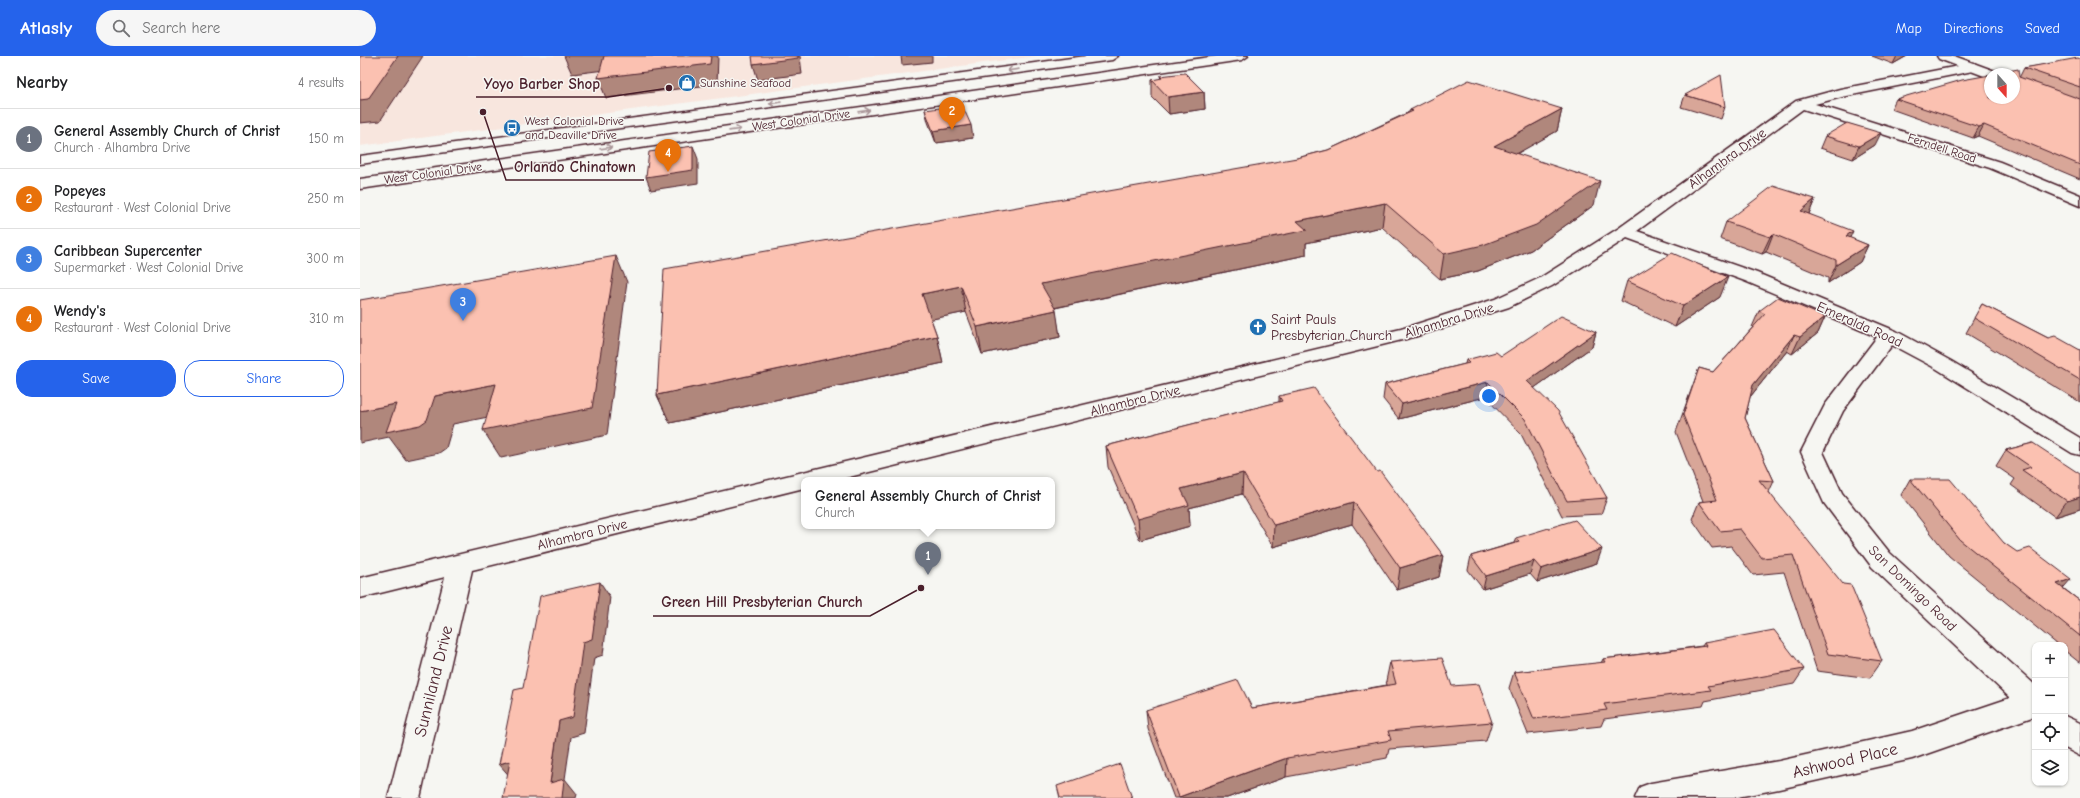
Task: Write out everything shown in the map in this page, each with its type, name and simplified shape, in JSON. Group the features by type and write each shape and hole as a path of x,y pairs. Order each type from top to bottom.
{"main road":[{"name":"West Colonial Drive","path":"360,160 1112,56"},
{"path":"1066,82 1167,60 1177,56"},
{"name":"West Colonial Drive","path":"360,184 1242,56"},
{"path":"1943,56 1984,71"},
{"name":"Alhambra Drive","path":"816,477 1407,333 1502,303 1546,282 1626,232 1801,104 1840,93 1974,68"},
{"path":"814,98 820,118"},
{"name":"Ferndell Road","path":"1801,104 1995,165 2080,201"},
{"path":"360,172 415,157 498,141"},
{"name":"Emeralda Road","path":"1626,232 1751,277 1889,335 1951,369 2080,448"},
{"name":"San Domingo Road","path":"1889,335 1833,410 1812,452 1832,497 1881,560 2032,700"},
{"name":"Alhambra Drive","path":"360,588 801,481"},
{"name":"Sunniland Drive","path":"404,798 461,563"},
{"name":"Ashwood Place","path":"1651,798 1779,775 1912,745 2032,704"},
{"path":"2068,732 2080,742"}],"shaded area":[{"path":"360,56 1037,56 360,146"}],"building":[{"path":"360,56 398,56 368,99 360,100"},
{"path":"604,56 711,56 710,64 598,78"},
{"path":"752,56 798,56 798,58 753,64"},
{"path":"2078,58 2080,59 2080,87 2024,68"},
{"path":"1185,73 1204,92 1168,97 1152,80 1162,78 1160,76"},
{"path":"1721,75 1725,107 1685,95"},
{"path":"1984,76 1984,104 2020,104 2020,77 2080,99 2080,165 1984,125 1979,127 1896,99 1962,80"},
{"path":"1469,80 1562,109 1494,146 1600,181 1536,225 1483,245 1444,254 1385,203 1297,221 1307,230 1041,284 1056,310 977,327 961,286 922,294 937,336 657,395 664,269 1297,158 1328,150 1413,111 1410,110"},
{"path":"962,105 971,125 933,131 925,110"},
{"path":"1847,123 1881,133 1859,146 1825,136"},
{"path":"693,146 693,170 646,177 649,152"},
{"path":"1773,186 1815,199 1801,211 1853,231 1846,236 1868,245 1836,265 1836,260 1773,234 1770,237 1726,222"},
{"path":"1672,253 1728,277 1683,306 1627,281"},
{"path":"616,256 592,408 483,430 496,384 435,396 427,420 420,425 386,432 396,404 360,411 360,300"},
{"path":"1778,297 1825,317 1800,337 1794,335 1753,385 1745,418 1774,481 1759,480 1843,584 1851,585 1882,661 1828,654 1793,555 1762,558 1740,529 1720,531 1699,502 1717,500 1683,415 1699,368 1713,372 1765,314 1759,311"},
{"path":"1982,304 2048,338 2055,336 2080,350 2080,380 1974,318"},
{"path":"1561,316 1596,332 1527,381 1558,411 1607,498 1567,501 1525,419 1488,382 1402,404 1385,384 1469,363 1466,360 1496,352 1501,356"},
{"path":"1314,388 1377,472 1380,471 1443,555 1400,568 1354,502 1274,525 1243,473 1181,489 1189,505 1138,519 1106,446 1282,401 1279,396"},
{"path":"2033,443 2080,474 2080,497 2067,501 2022,470 2031,467 2006,450"},
{"path":"1910,479 1950,479 2004,543 2017,552 2030,548 2071,579 2057,584 2080,601 2080,636 1960,540"},
{"path":"1575,520 1602,549 1541,569 1534,561 1486,576 1471,556 1519,542 1516,538"},
{"path":"600,582 592,639 583,642 573,717 559,721 550,783 564,779 562,798 503,798 510,761 499,764 514,690 523,688 540,596"},
{"path":"1774,630 1804,669 1708,686 1711,690 1604,704 1607,710 1534,719 1514,672 1605,662 1603,659 1706,646 1704,643"},
{"path":"1442,658 1452,686 1479,684 1492,722 1388,731 1391,740 1287,758 1179,797 1146,710 1238,680 1252,708 1396,684 1390,662"},
{"path":"1120,764 1132,798 1060,798 1057,786"}],"place":[{"name":"Sunshine Seafood","path":"687,83"},
{"name":"Yoyo Barber Shop","path":"669,88"},
{"name":"Orlando Chinatown","path":"483,112"},
{"name":"West Colonial Drive and Deaville Drive","path":"512,128"},
{"name":"Popeyes","path":"952,130"},
{"name":"Wendy's","path":"668,172"},
{"name":"Caribbean Supercenter","path":"463,321"},
{"name":"Saint Pauls Presbyterian Church","path":"1258,327"},
{"name":"General Assembly Church of Christ","path":"928,575"},
{"name":"Green Hill Presbyterian Church","path":"921,588"}]}
